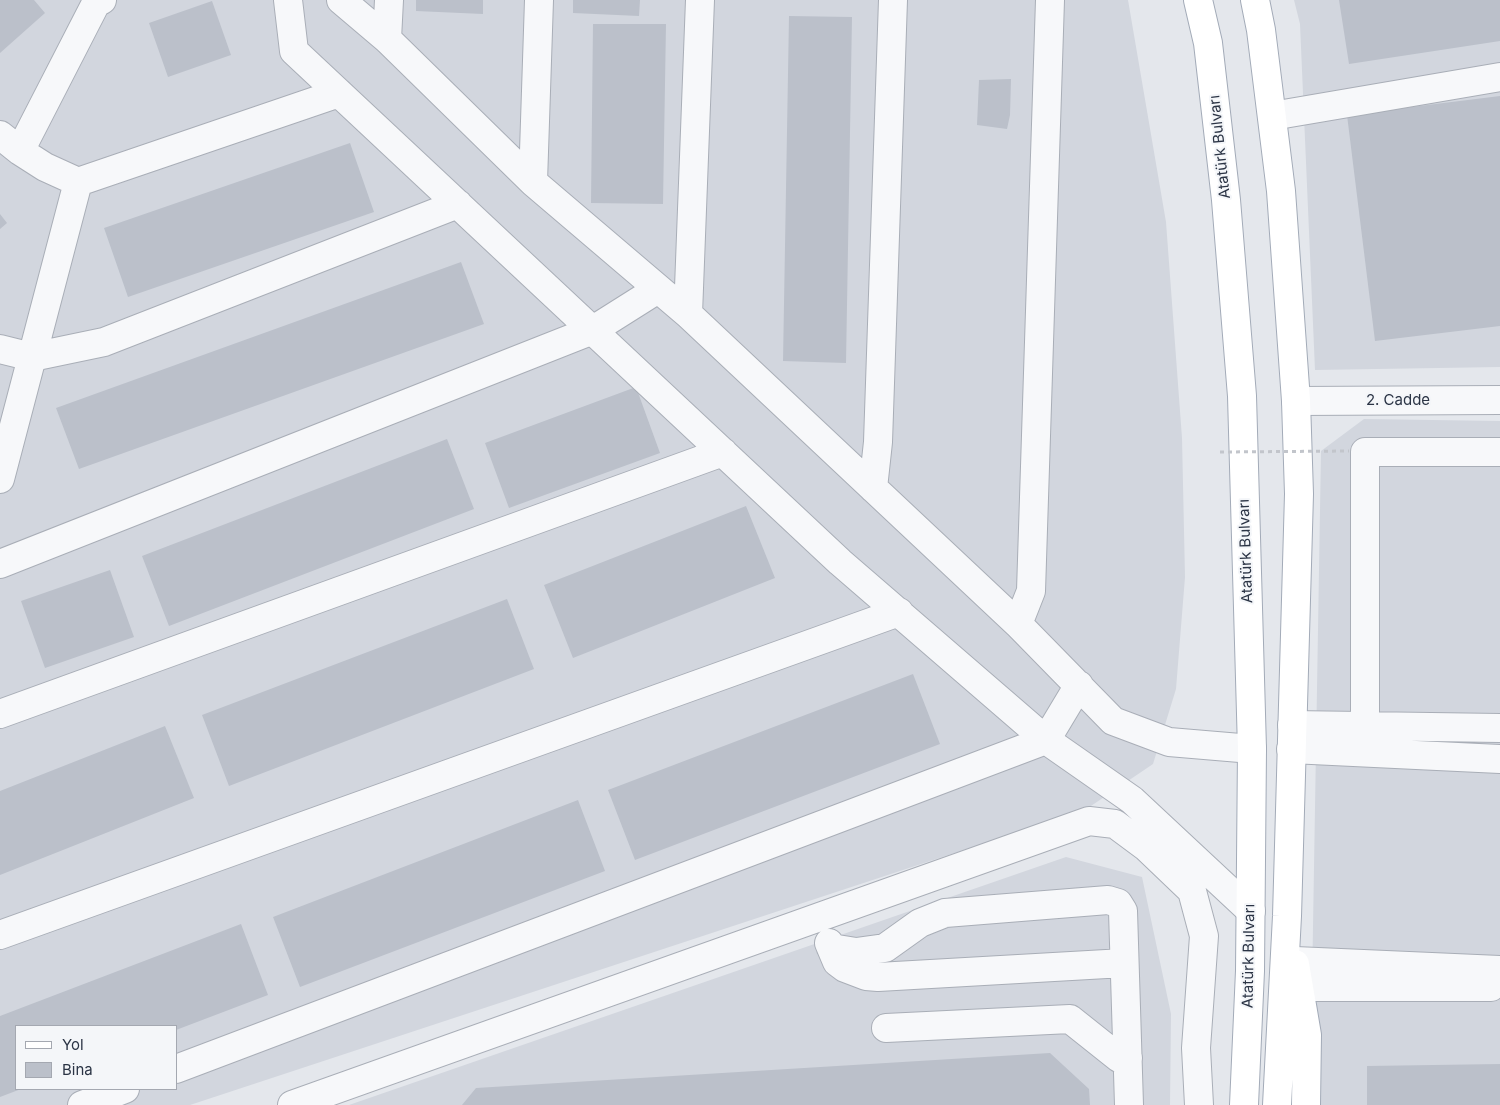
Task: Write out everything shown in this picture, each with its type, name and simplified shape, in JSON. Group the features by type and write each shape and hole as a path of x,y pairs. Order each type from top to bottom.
{"main road":[{"name":"Atatürk Bulvarı","path":"1198,0 1208,43 1226,200 1242,396 1252,749 1250,971 1244,1105"},
{"path":"1255,0 1261,30 1282,191 1296,401 1298,494 1287,916 1277,1105"},
{"path":"1287,916 1307,1035 1306,1105"},
{"path":"1228,1105 1250,971"}],"street":[{"path":"288,0 294,51 840,562 1046,740 1132,800 1251,911"},
{"path":"341,0 387,39 534,182 688,314 1018,624 1114,721 1169,742 1252,749"},
{"path":"387,39 389,0"},
{"path":"534,182 539,0"},
{"path":"688,314 700,0"},
{"path":"873,488 878,442 893,0"},
{"path":"1018,624 1031,592 1050,0"},
{"path":"98,1 10,143 46,167 78,182 339,93"},
{"path":"1272,116 1500,77"},
{"path":"0,479 78,182"},
{"path":"0,349 32,358 104,342 458,204"},
{"path":"0,564 593,330 658,289"},
{"name":"2. Cadde","path":"1296,401 1500,400"},
{"path":"0,714 723,452"},
{"path":"1365,714 1366,452 1500,452"},
{"path":"0,935 899,612"},
{"path":"178,1068 1046,740 1079,685"},
{"path":"1292,730 1365,714 1500,714"},
{"path":"1292,730 1500,728"},
{"path":"1292,730 1500,758"},
{"path":"308,1102 419,1060 1089,821 1114,824 1146,847 1192,891 1204,936 1196,1048 1199,1105"},
{"path":"832,948 856,952 885,948 920,923 945,913 1108,900 1118,903 1123,911 1129,1105"},
{"path":"819,918 837,962 855,973 866,976 1124,963"},
{"path":"885,948 888,976"},
{"path":"1297,974 1500,970"},
{"path":"1297,974 1500,988"},
{"path":"886,1028 1070,1019 1119,1058 1128,1058"},
{"path":"82,1105 122,1090"}],"path":[{"path":"1220,452 1350,450"}],"shaded area":[{"path":"0,0 1128,0 1166,222 1182,438 1185,577 1176,689 1153,764 1085,810 190,1105 0,1105"},
{"path":"1294,0 1500,0 1500,367 1315,370 1300,24"},
{"path":"1364,419 1500,421 1500,1105 1310,1105 1321,451"},
{"path":"1066,857 1142,877 1171,1014 1170,1105 349,1105"}],"building":[{"path":"0,0 34,0 45,13 0,53"},
{"path":"416,0 483,0 483,14 416,11"},
{"path":"573,0 640,0 639,16 573,13"},
{"path":"1339,0 1500,0 1500,41 1349,64"},
{"path":"212,1 231,55 168,77 149,23"},
{"path":"789,16 852,17 846,363 783,361"},
{"path":"593,24 666,24 663,204 591,203"},
{"path":"1011,79 1010,115 1007,129 977,125 979,80"},
{"path":"1500,96 1500,326 1375,341 1347,115"},
{"path":"350,143 374,212 128,297 104,228"},
{"path":"0,214 7,223 0,229"},
{"path":"461,262 484,324 79,469 56,408"},
{"path":"636,387 660,453 509,508 485,443"},
{"path":"447,439 474,509 169,626 142,556"},
{"path":"746,506 775,578 573,658 544,585"},
{"path":"110,570 134,637 45,668 21,601"},
{"path":"507,599 534,669 229,786 202,715"},
{"path":"913,674 940,744 635,860 608,790"},
{"path":"165,726 194,798 0,875 0,791"},
{"path":"578,800 605,871 300,987 273,917"},
{"path":"241,924 268,995 178,1029 178,1025 15,1025 15,1090 18,1090 0,1097 0,1016"},
{"path":"1050,1053 1089,1089 1090,1105 462,1105 476,1088"},
{"path":"1500,1064 1500,1105 1367,1105 1367,1066"}]}
